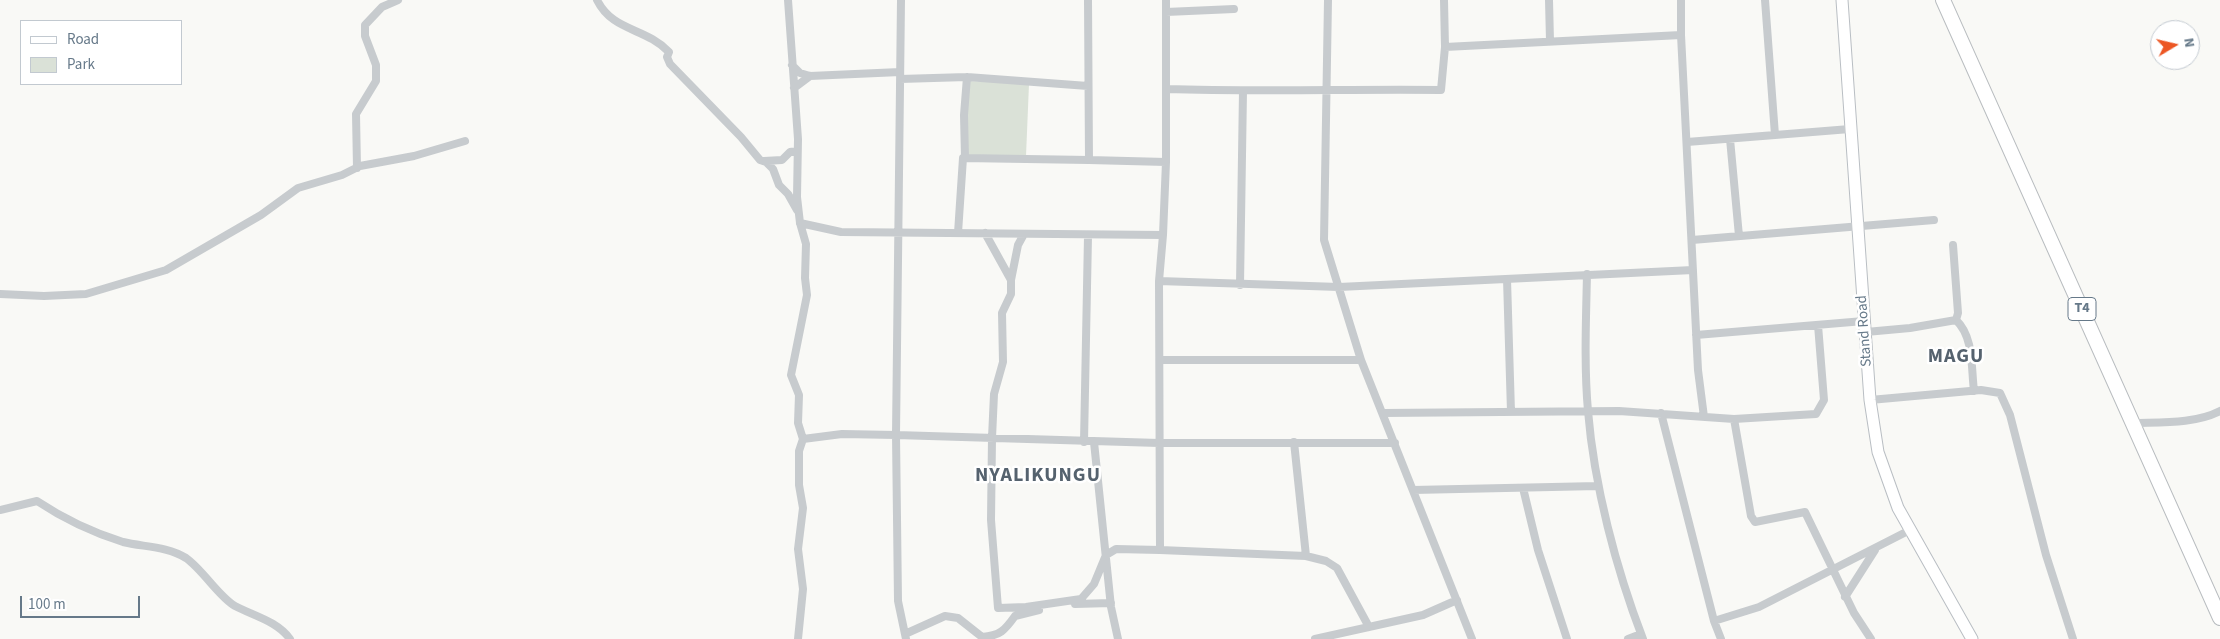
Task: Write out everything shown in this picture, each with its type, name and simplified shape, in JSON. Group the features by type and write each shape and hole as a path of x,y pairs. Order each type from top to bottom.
{"highway":[{"name":"T4","path":"1943,0 2220,618"}],"main road":[{"name":"Stand Road","path":"1842,0 1870,400 1878,452 1898,508 1972,639"}],"street":[{"path":"357,168 356,114 376,81 376,65 365,36 365,25 382,7 398,0"},
{"path":"596,0 611,21 646,35 663,46 668,52 667,57 670,64 741,137 760,160 773,169 779,185 788,194 799,214"},
{"path":"788,0 799,214 806,244 805,278 807,295 791,375 799,394 798,423 803,439 799,460 799,485 804,508 798,548 803,589 798,639"},
{"path":"901,0 896,435 898,601 906,637 946,616 958,618 982,638 997,636 1006,628 1014,616 1076,604 1110,603"},
{"path":"1088,0 1089,160"},
{"path":"1160,550 1158,443 1160,281 1164,235 1166,162 1166,0"},
{"path":"1328,0 1324,240 1361,360 1472,639"},
{"path":"1166,89 1242,91 1328,89 1441,90 1444,47 1444,0"},
{"path":"1549,0 1550,41"},
{"path":"1682,0 1681,35 1696,335 1704,417"},
{"path":"1764,0 1775,135"},
{"path":"1166,12 1234,9"},
{"path":"1444,47 1681,35"},
{"path":"792,65 800,73 810,76 900,75 967,77 1088,86"},
{"path":"794,88 810,76"},
{"path":"958,233 963,158 965,158 964,115 967,77"},
{"path":"1240,285 1242,91"},
{"path":"1687,142 1850,128"},
{"path":"1730,139 1739,236"},
{"path":"0,294 44,296 86,294 166,270 261,215 298,188 357,168 414,156 465,141"},
{"path":"764,161 782,160 790,152 797,151"},
{"path":"965,158 1166,162"},
{"path":"1692,240 1934,220"},
{"path":"800,223 841,232 1088,236 1164,235"},
{"path":"985,233 1011,280"},
{"path":"1024,234 1018,245 1011,280 1011,294 1002,313 1003,362 994,394 991,507 998,608 1026,607 1081,599 1094,584 1106,555 1116,549 1306,556 1326,561 1337,568 1369,627"},
{"path":"1084,442 1088,236"},
{"path":"1953,245 1958,313 1956,320"},
{"path":"1160,281 1339,287 1693,270"},
{"path":"1587,274 1586,354 1588,412 1598,486 1633,613 1642,636 1628,639"},
{"path":"1507,279 1511,412"},
{"path":"1696,335 1818,326 1910,328 1956,320"},
{"path":"1956,320 1964,328 1970,347 1974,391"},
{"path":"1383,413 1588,412 1619,410 1734,419 1816,414 1824,400 1818,326"},
{"path":"1160,360 1361,360"},
{"path":"1870,400 1974,391 2000,393 2010,415 2046,555 2073,639"},
{"path":"2133,424 2168,422 2210,416 2220,411"},
{"path":"1661,413 1714,621 1721,639"},
{"path":"1734,419 1751,516 1755,522 1805,512 1845,597 1871,639"},
{"path":"803,439 842,434 1084,442 1395,443"},
{"path":"1094,442 1110,603 1118,639"},
{"path":"1294,442 1306,556"},
{"path":"1414,490 1598,486"},
{"path":"1523,488 1538,550 1567,639"},
{"path":"0,510 37,501 66,520 100,534 126,542 152,546 185,558 233,605 262,616 290,639"},
{"path":"1714,621 1759,607 1910,530"},
{"path":"1845,597 1876,548"},
{"path":"1315,639 1423,615 1457,600"}],"green space":[{"path":"969,81 1029,84 1026,156 965,158"}],"district":[{"name":"MAGU","path":"1956,358"},
{"name":"NYALIKUNGU","path":"1038,477"}]}
